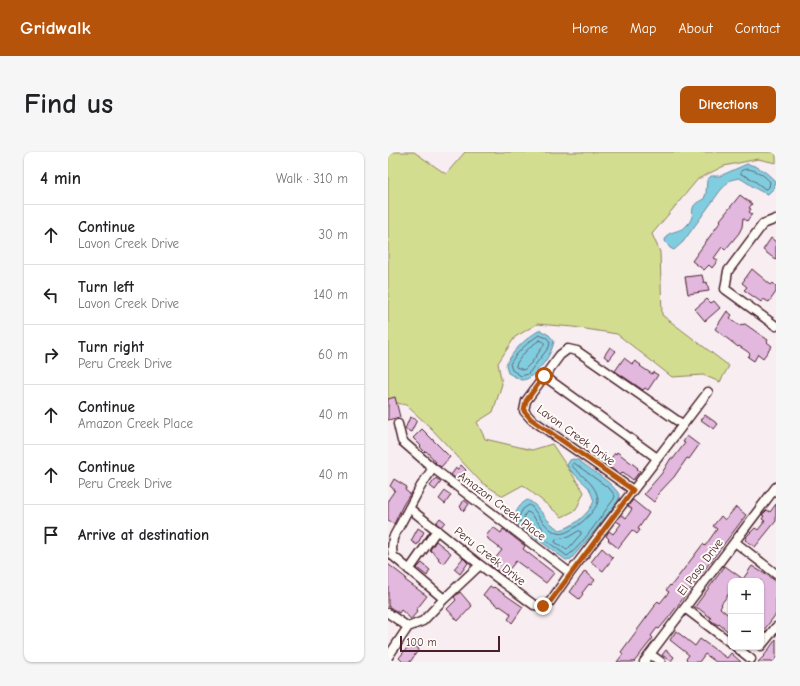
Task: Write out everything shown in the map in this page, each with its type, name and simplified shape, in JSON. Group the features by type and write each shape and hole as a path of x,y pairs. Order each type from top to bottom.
{"street":[{"path":"776,219 763,224 728,271 725,289 776,326"},
{"name":"Lavon Creek Drive","path":"633,490 531,419 524,411 526,401 544,376 560,355 568,350 577,352 682,424"},
{"path":"544,376 657,458"},
{"path":"570,573 682,424 708,392"},
{"name":"Amazon Creek Place","path":"398,424 402,440 433,468 570,573"},
{"path":"433,468 421,486 393,538 392,556 444,599"},
{"name":"El Paso Drive","path":"644,662 735,542 773,497 776,487"},
{"name":"Peru Creek Drive","path":"409,508 480,565 534,605 543,606 550,602 570,573"},
{"path":"409,570 437,530"},
{"path":"735,542 776,574"},
{"path":"388,657 408,627 423,621 480,565"},
{"path":"685,608 728,641"},
{"path":"388,612 408,627"},
{"path":"764,643 776,626"},
{"path":"739,650 750,660 758,650"},
{"path":"650,654 661,662"}],"green space":[{"path":"388,152 414,152 446,174 465,152 776,152 776,163 758,159 724,166 698,179 652,234 660,252 662,315 729,366 720,382 703,375 672,377 617,334 573,327 537,324 515,337 498,363 502,384 493,412 477,422 485,439 532,450 552,444 584,492 576,510 562,517 523,485 503,496 482,483 430,427 406,405 392,402 388,407"}],"water":[{"path":"747,164 759,168 772,178 775,181 773,189 768,194 739,178 730,180 720,191 683,242 674,250 670,248 665,241 666,236 686,227 691,220 693,207 704,199 707,180 711,176 720,176"},
{"path":"540,330 549,335 554,341 551,351 542,366 526,379 521,380 508,373 506,365 512,354 525,341"},
{"path":"570,460 578,460 607,481 620,496 618,501 593,533 571,559 566,560 518,525 514,519 519,508 525,501 528,500 537,507 555,527 560,530 575,523 588,511 594,501 589,488 569,469 567,465"}],"building":[{"path":"740,195 752,204 749,208 751,209 749,212 752,214 747,221 743,218 742,227 739,233 725,250 722,247 714,258 718,260 712,268 709,265 704,270 692,261 721,221 720,220"},
{"path":"771,238 776,242 776,260 763,250"},
{"path":"752,269 771,285 773,283 776,286 776,292 769,302 763,299 761,302 744,290 747,287 742,283"},
{"path":"702,275 704,283 707,282 709,291 688,294 685,277"},
{"path":"707,299 711,303 714,301 720,308 705,321 695,309"},
{"path":"727,311 732,315 730,318 739,325 745,324 768,340 767,342 772,346 763,358 758,354 754,361 748,357 750,354 748,352 739,346 738,347 715,329"},
{"path":"610,347 616,351 609,360 604,356"},
{"path":"624,358 632,364 635,361 652,374 653,372 658,375 648,390 645,388 643,390 615,371"},
{"path":"395,397 400,417 388,420 388,399"},
{"path":"705,415 718,424 714,429 701,420"},
{"path":"410,417 417,420 411,432 405,429"},
{"path":"422,429 450,457 441,467 435,463 436,462 413,438"},
{"path":"687,436 699,445 689,459 687,458 674,477 657,495 658,496 654,502 644,494 662,473 671,458 673,459 685,443 683,442"},
{"path":"617,452 640,471 633,480 623,472 620,475 608,466 611,463 609,461"},
{"path":"461,465 466,470 458,480 451,475 456,468 458,469"},
{"path":"436,478 441,482 435,490 430,486"},
{"path":"394,479 407,487 405,490 410,494 394,524 388,521 388,500 395,490 390,486"},
{"path":"445,491 451,495 445,504 439,499"},
{"path":"464,500 469,504 464,511 460,507"},
{"path":"633,500 649,513 638,529 640,530 637,534 632,530 618,548 608,540 609,539 606,536 609,531 613,534 621,524 616,521 622,515 626,518 632,509 628,506"},
{"path":"776,504 776,521 755,547 745,540 746,537 755,528 758,530 765,521 762,519 764,516 762,515 767,510 770,512"},
{"path":"736,507 746,515 669,617 659,629 657,628 651,636 653,638 634,662 617,662 623,654 621,652 655,606 654,605 658,601 660,603 669,592 666,590 670,585 671,586 703,544 705,546 717,529 713,526 721,516 725,520"},
{"path":"440,518 445,522 441,527 436,523"},
{"path":"493,527 501,533 503,529 511,535 525,546 523,549 554,573 546,583 516,561 504,576 490,565 502,550 486,536"},
{"path":"418,528 424,532 417,545 411,541"},
{"path":"436,541 451,553 443,564 430,550"},
{"path":"602,548 613,558 603,571 591,562"},
{"path":"463,558 468,563 460,574 454,569"},
{"path":"422,563 430,570 427,576 417,568"},
{"path":"388,564 406,578 405,580 427,596 411,619 401,610 399,613 388,606"},
{"path":"725,566 742,578 728,578 728,595 721,604 722,605 720,608 728,615 728,632 719,624 718,625 710,620 711,618 698,608 694,608"},
{"path":"752,566 776,581 776,614 764,630 764,578 744,578"},
{"path":"585,571 595,580 591,585 589,584 579,599 570,592"},
{"path":"490,586 493,588 494,587 523,607 512,623 508,619 511,615 510,613 483,595"},
{"path":"460,592 472,606 458,621 447,609 456,600 454,597"},
{"path":"676,631 695,646 700,639 727,658 731,653 741,662 716,662 705,654 699,662 689,662 686,659 689,655 670,640"},
{"path":"776,639 776,662 758,662 764,656"},
{"path":"411,643 419,649 410,662 403,662 399,658"},
{"path":"666,650 674,657 671,661 662,655"}],"route":[{"path":"543,606 550,602 633,490 531,419 524,411 526,401 544,376"}]}
